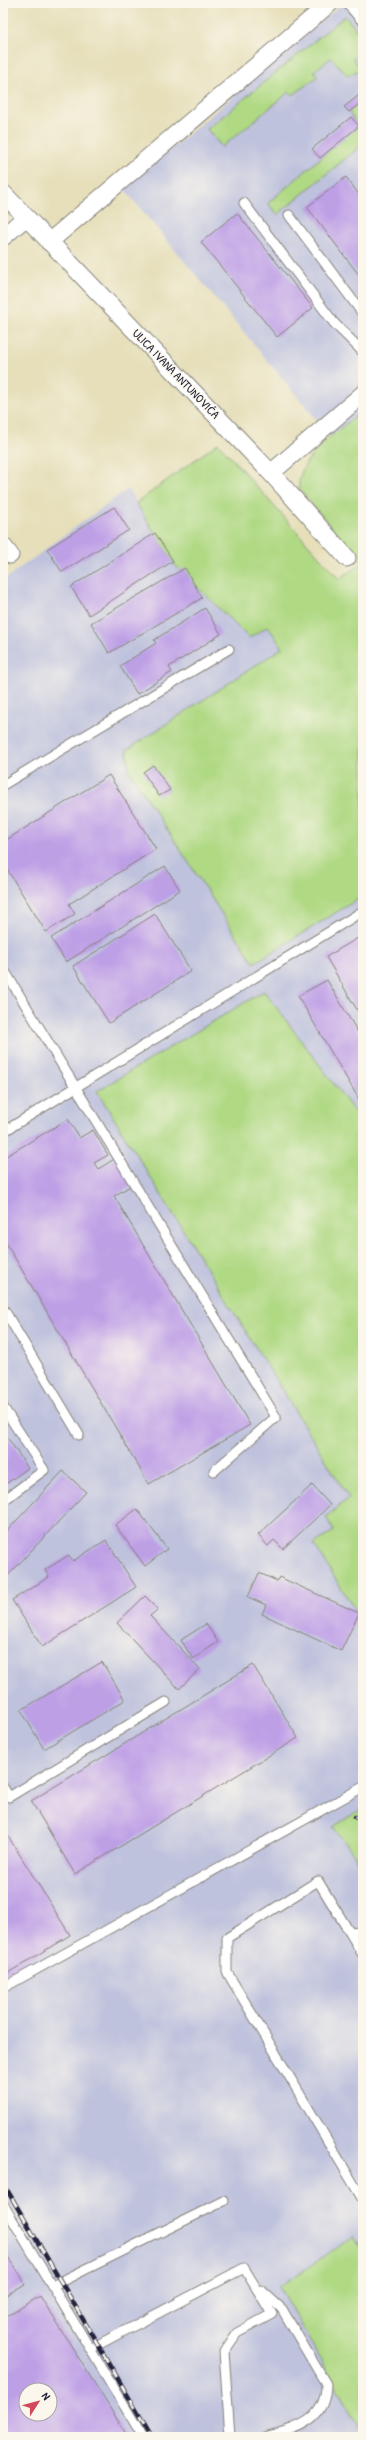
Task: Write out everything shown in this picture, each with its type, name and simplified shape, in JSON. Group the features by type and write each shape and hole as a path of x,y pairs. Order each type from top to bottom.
{"street":[{"path":"49,242 330,3"},
{"path":"352,3 363,16"},
{"name":"ULICA IVANA ANTUNOVIĆA","path":"3,193 271,472 347,558"},
{"path":"3,237 26,217"},
{"path":"271,472 363,394"}],"lane":[{"path":"244,204 334,323 363,352"},
{"path":"290,216 363,314"},
{"path":"3,785 229,649"},
{"path":"3,1132 363,911"},
{"path":"3,968 276,1417 214,1471"},
{"path":"3,1308 79,1435"},
{"path":"3,1407 44,1470 3,1501"},
{"path":"3,1787 9,1797 166,1702"},
{"path":"3,1988 363,1787"},
{"path":"363,1955 318,1881 227,1938 227,1972 363,2200"},
{"path":"350,1933 363,1932"},
{"path":"52,2286 224,2201"},
{"path":"3,2204 143,2437"},
{"path":"90,2349 244,2268 272,2314 237,2333 224,2352 230,2437"},
{"path":"253,2284 282,2309 326,2384 326,2397 316,2415 302,2426 265,2437"}],"shaded area":[{"path":"343,3 363,3 363,475 124,189"},
{"path":"128,489 175,565 249,638 363,563 363,2437 3,2437 3,577 5,579"}],"green space":[{"path":"345,16 363,38 363,51 353,59 361,69 348,76 331,58 314,71 318,76 293,95 289,92 222,147 207,129"},
{"path":"363,101 363,144 277,215 268,203 358,126 349,112"},
{"path":"363,410 363,896 254,963 129,771 127,750 282,648 268,626 249,638 175,565 136,503 218,443 339,579 362,563 299,489 300,477 312,455 332,435"},
{"path":"264,991 363,1123 363,1623 314,1544 334,1531 326,1517 349,1498 97,1091"},
{"path":"363,1808 363,1879 354,1854 333,1827"},
{"path":"354,2236 363,2252 363,2434 279,2287"}],"building":[{"path":"363,92 363,101 349,112 344,107"},
{"path":"351,117 359,126 320,158 312,149"},
{"path":"346,177 363,200 363,280 307,207"},
{"path":"237,213 313,308 277,337 201,242"},
{"path":"114,507 129,530 62,572 47,549"},
{"path":"155,533 173,561 89,615 71,587"},
{"path":"185,568 202,598 109,653 91,623"},
{"path":"205,608 221,634 169,667 172,672 137,694 120,666 156,643 154,640"},
{"path":"153,765 170,790 159,796 143,772"},
{"path":"109,775 156,849 69,904 75,914 46,932 3,863 3,842"},
{"path":"165,866 180,890 66,962 51,938"},
{"path":"155,914 191,971 109,1023 73,966"},
{"path":"363,935 363,1020 326,957"},
{"path":"327,980 363,1041 363,1106 298,996"},
{"path":"68,1119 79,1138 93,1130 108,1155 94,1163 98,1169 116,1158 132,1185 114,1196 250,1425 149,1484 3,1238 3,1158"},
{"path":"3,1431 28,1468 3,1486"},
{"path":"63,1471 86,1492 3,1581 3,1535"},
{"path":"312,1485 330,1505 283,1549 274,1540 268,1546 258,1535"},
{"path":"137,1509 167,1549 145,1566 115,1525"},
{"path":"106,1540 136,1587 42,1647 12,1600 49,1577 45,1570 69,1555 73,1561"},
{"path":"259,1573 277,1581 279,1577 359,1613 341,1651 262,1614 266,1605 248,1597"},
{"path":"145,1596 158,1609 150,1616 200,1669 179,1689 117,1623"},
{"path":"206,1624 218,1642 193,1659 181,1640"},
{"path":"102,1662 125,1700 44,1749 21,1710"},
{"path":"253,1665 298,1738 75,1874 31,1801"},
{"path":"3,1828 70,1935 3,1976"},
{"path":"5,2252 25,2284 3,2297 3,2254"},
{"path":"40,2296 128,2437 3,2437 3,2319"}],"railway":[{"path":"355,1817 363,1819"},
{"path":"3,2183 152,2437"}]}
